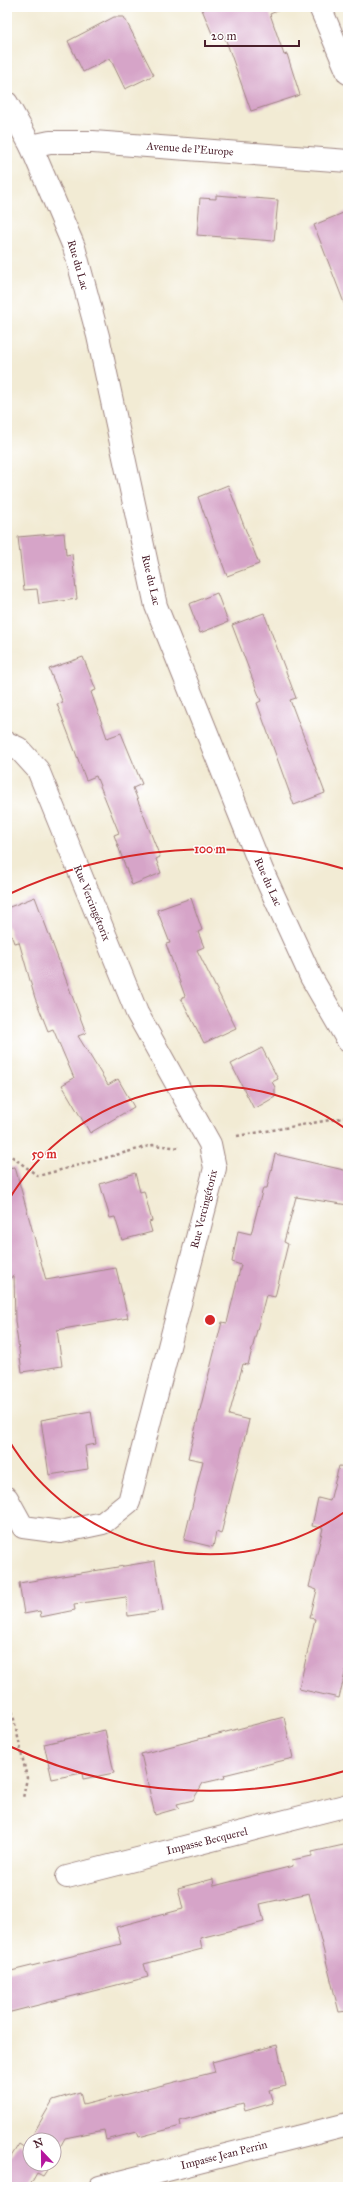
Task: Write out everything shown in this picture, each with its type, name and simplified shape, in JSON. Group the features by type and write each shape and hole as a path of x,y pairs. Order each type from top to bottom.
{"street":[{"path":"320,7 348,73"},
{"name":"Rue du Lac","path":"7,103 32,146 74,247 98,336 156,606 262,870 311,977 348,1041"},
{"name":"Avenue de l'Europe","path":"32,146 50,142 93,142 348,161"},
{"name":"Rue Vercingétorix","path":"7,743 18,748 38,770 137,1013 210,1144 215,1168 129,1502 102,1523 61,1532 23,1527 7,1498"},
{"name":"Impasse Becquerel","path":"67,1877 348,1806"},
{"name":"Impasse Jean Perrin","path":"100,2187 348,2124"}],"path":[{"path":"7,1153 38,1176 153,1145 197,1150 210,1144 237,1136 348,1117"},
{"path":"7,1695 9,1696 27,1778 23,1798"}],"building":[{"path":"201,7 282,7 282,9 270,14 284,55 287,54 300,95 251,111 223,32 213,36"},
{"path":"114,17 124,17 154,75 125,89 110,58 83,72 68,41"},
{"path":"216,195 278,200 274,241 197,235 200,198 216,199"},
{"path":"348,211 348,308 346,308 314,225"},
{"path":"228,485 259,564 227,576 198,497"},
{"path":"64,533 66,555 72,554 77,599 39,604 37,589 24,590 18,537"},
{"path":"217,593 228,622 200,633 189,604"},
{"path":"264,613 296,698 290,700 325,793 294,805 257,703 261,701 232,625"},
{"path":"83,657 96,690 91,692 107,738 121,733 142,784 133,788 160,857 156,859 161,873 132,885 114,835 119,833 96,776 86,780 57,704 63,703 49,669"},
{"path":"35,897 86,1033 78,1036 108,1085 118,1079 134,1107 90,1133 62,1085 74,1078 53,1029 48,1031 35,998 19,942 14,943 7,924 7,908"},
{"path":"191,898 202,930 198,932 204,947 197,950 236,1028 204,1043 181,998 185,996 166,944 170,943 157,910"},
{"path":"262,1048 278,1079 272,1082 275,1087 275,1097 254,1109 231,1064"},
{"path":"275,1154 348,1171 348,1205 296,1197 284,1242 288,1244 275,1297 266,1295 248,1365 243,1364 229,1415 249,1420 221,1534 216,1532 213,1547 184,1540 203,1461 188,1458 222,1322 227,1323 241,1265 232,1262 238,1231 251,1234 263,1188 267,1188"},
{"path":"15,1167 46,1280 116,1268 128,1318 57,1330 62,1366 22,1372 15,1321 14,1276 7,1279 7,1168"},
{"path":"135,1173 140,1192 144,1191 152,1221 149,1222 152,1232 122,1240 115,1217 110,1218 100,1184"},
{"path":"91,1411 96,1444 85,1446 88,1469 49,1475 41,1420"},
{"path":"339,1466 348,1467 348,1661 339,1698 299,1689 315,1619 310,1618 317,1590 309,1587 323,1528 312,1526 318,1498 330,1501"},
{"path":"155,1561 163,1611 128,1616 126,1597 74,1604 75,1610 41,1617 40,1611 24,1614 19,1583"},
{"path":"284,1717 293,1758 224,1775 225,1778 203,1783 193,1800 177,1804 179,1808 155,1815 141,1754"},
{"path":"105,1730 114,1773 83,1779 82,1773 52,1779 44,1744"},
{"path":"348,1844 348,2011 339,2012 309,1893 260,1904 264,1922 200,1938 202,1949 144,1964 148,1977 7,2013 7,1972 121,1944 116,1927 183,1909 178,1888 213,1879 214,1886 293,1866 292,1860 312,1856 312,1852"},
{"path":"277,2045 286,2086 269,2090 273,2103 245,2111 243,2104 180,2121 181,2126 139,2137 137,2132 106,2140 104,2130 65,2138 62,2143 62,2132 34,2132 53,2100 80,2092 83,2105 215,2072 212,2062"},
{"path":"19,2144 22,2146 22,2172 46,2172 43,2176 37,2173 29,2187 7,2187 7,2163"}]}
